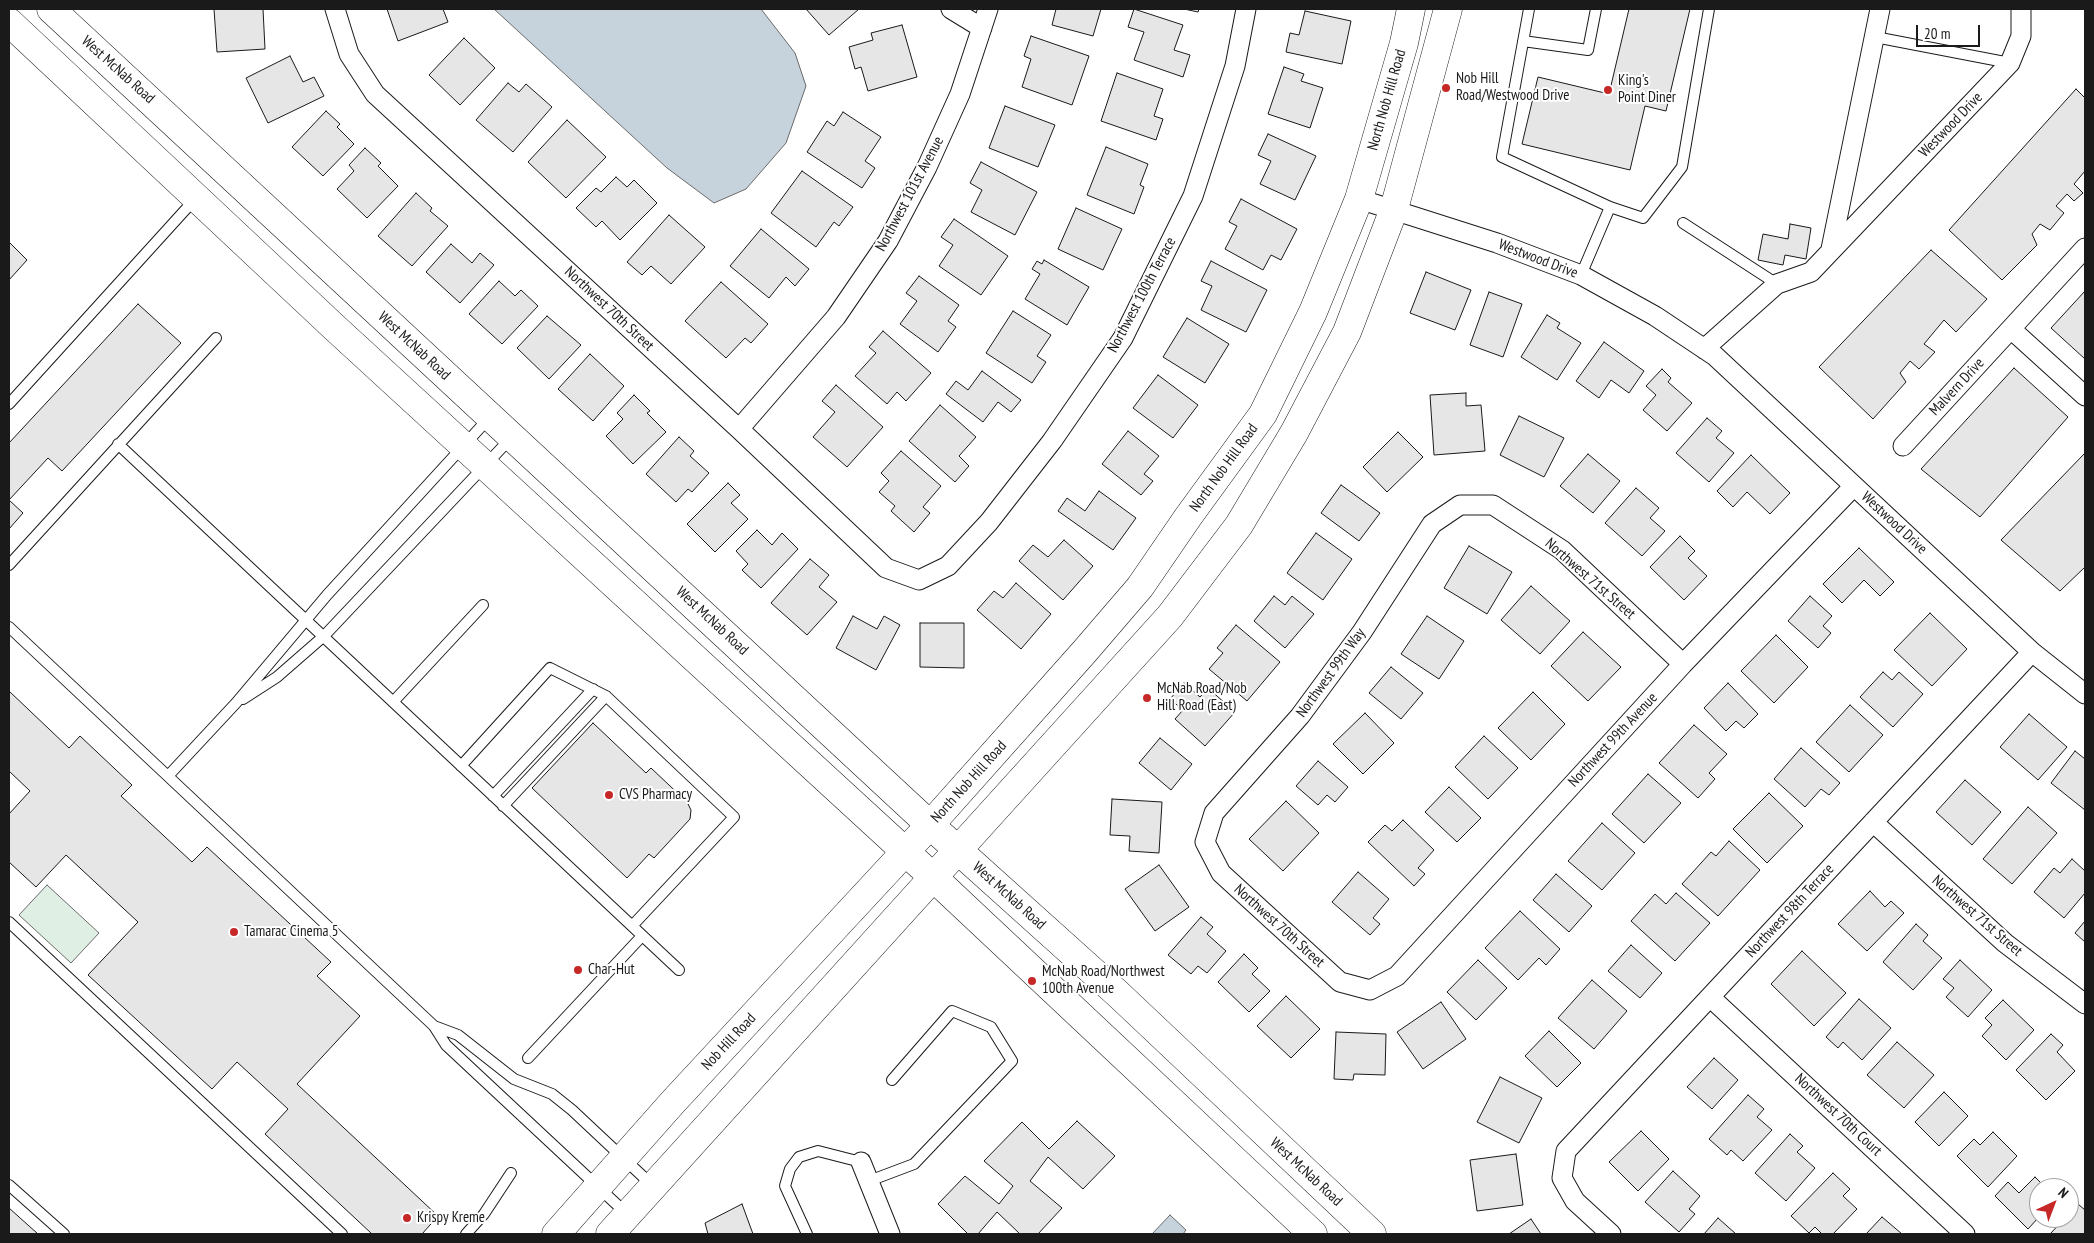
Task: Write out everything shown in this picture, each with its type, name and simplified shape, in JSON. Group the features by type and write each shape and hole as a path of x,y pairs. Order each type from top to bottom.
{"main road":[{"name":"West McNab Road","path":"51,9 930,825 1118,994 1372,1234"},
{"name":"North Nob Hill Road","path":"905,852 1140,587 1263,414 1314,312 1359,200 1404,43 1410,9"},
{"path":"619,1225 1170,616 1239,525 1294,433 1346,332 1394,209 1448,9"},
{"path":"9,22 463,446 934,878 1313,1234"},
{"name":"Nob Hill Road","path":"556,1234 623,1157 905,852"}],"street":[{"name":"Northwest 70th Street","path":"335,9 349,54 375,94 739,429 886,568 919,580"},
{"path":"951,9 982,28"},
{"name":"Northwest 101st Avenue","path":"739,429 836,318 888,241 927,167 960,94 988,9"},
{"name":"Northwest 100th Terrace","path":"919,580 948,566 988,522 1052,441 1123,338 1193,196 1235,66 1246,9"},
{"path":"1832,249 1880,9"},
{"name":"Westwood Drive","path":"1704,349 1777,284 1811,272 2010,63 2021,36 2021,9"},
{"name":"Westwood Drive","path":"1359,200 1394,209 1497,243 1581,275 1655,316 1715,356 2032,652 2085,694"},
{"name":"Malvern Drive","path":"1903,446 2085,248"},
{"path":"2011,329 2085,396"},
{"name":"Northwest 99th Avenue","path":"1370,990 1397,976 1684,664 1854,486"},
{"name":"Northwest 71st Street","path":"1460,504 1493,504 1562,550 1684,664"},
{"name":"Northwest 99th Way","path":"1205,842 1214,813 1300,716 1362,632 1432,524 1460,504"},
{"name":"Northwest 98th Terrace","path":"1611,1234 1575,1201 1562,1178 1566,1151 2032,652"},
{"name":"Northwest 71st Street","path":"1873,822 2004,942 2085,1004"},
{"name":"Northwest 70th Street","path":"1205,842 1221,873 1340,982 1370,990"},
{"name":"Northwest 70th Court","path":"1710,996 1965,1234"},
{"path":"861,1162 890,1234"}],"lane":[{"path":"1529,9 1502,157 1610,207 1643,218 1682,167 1709,9"},
{"path":"1523,41 1588,50 1596,9"},
{"path":"1875,37 2010,63"},
{"path":"9,404 196,197"},
{"path":"1581,275 1610,207"},
{"path":"1682,223 1777,284"},
{"path":"9,564 216,338"},
{"path":"168,776 236,703 305,620 490,418"},
{"path":"236,703 277,677 324,636 512,437"},
{"path":"118,444 679,970"},
{"path":"392,702 483,606"},
{"path":"9,627 434,1026 446,1045 598,1187 619,1225"},
{"path":"461,766 550,668 606,696 734,817 632,926"},
{"path":"493,796 593,690"},
{"path":"503,806 606,696"},
{"path":"9,922 342,1234"},
{"path":"528,1058 642,936"},
{"path":"869,1181 914,1164 1012,1060 991,1027 952,1011 892,1080"},
{"path":"434,1026 458,1035 514,1079 552,1094 572,1110 654,1186"},
{"path":"807,1234 785,1186 790,1169 799,1157 818,1151 861,1162"},
{"path":"466,1234 484,1214 511,1173"},
{"path":"9,1185 64,1234"}],"green space":[{"path":"47,885 99,933 71,963 19,915"}],"shaded area":[{"path":"494,9 761,9 795,53 806,86 786,143 746,189 714,203 667,168"},
{"path":"1170,1215 1186,1230 1183,1234 1152,1234"}],"building":[{"path":"214,9 263,9 265,49 217,52"},
{"path":"387,9 443,9 448,22 398,41"},
{"path":"806,9 859,9 829,35"},
{"path":"1056,9 1101,9 1093,36 1052,25"},
{"path":"1134,9 1183,25 1174,50 1190,55 1183,77 1134,60 1144,32 1128,27"},
{"path":"1184,9 1199,9 1198,12"},
{"path":"1629,9 1690,9 1666,111 1645,106 1630,170 1522,144 1538,77 1609,94"},
{"path":"1305,11 1351,21 1342,64 1286,52 1290,33 1299,35"},
{"path":"902,25 917,77 868,91 861,67 855,69 849,47 873,40 871,33"},
{"path":"1031,36 1089,56 1072,105 1022,87 1031,59 1024,56"},
{"path":"464,38 495,68 460,105 429,75"},
{"path":"290,56 303,82 314,77 324,96 268,123 246,78"},
{"path":"1284,67 1304,74 1301,81 1323,88 1310,128 1268,114"},
{"path":"1117,73 1163,89 1154,116 1163,119 1156,140 1101,121"},
{"path":"508,83 519,92 526,84 552,107 513,152 476,120"},
{"path":"2076,89 2085,98 2085,171 2074,184 2083,193 2074,201 2067,194 2056,206 2064,213 2050,230 2040,224 2032,234 2037,245 2002,280 1949,230"},
{"path":"1005,106 1055,125 1038,167 989,148"},
{"path":"326,111 340,124 337,127 354,144 323,176 292,147"},
{"path":"843,112 881,137 865,161 875,168 862,188 807,152 827,121 834,126"},
{"path":"567,120 606,157 566,198 528,162"},
{"path":"1268,134 1316,156 1295,200 1260,184 1271,161 1258,155"},
{"path":"1106,147 1148,164 1140,185 1144,187 1134,214 1087,195"},
{"path":"365,148 381,163 378,166 398,186 367,218 337,189 354,171 349,165"},
{"path":"981,162 1037,192 1015,235 971,212 982,190 970,183"},
{"path":"802,171 853,207 839,226 834,222 816,247 771,213"},
{"path":"616,177 627,187 634,180 657,203 620,240 602,221 596,227 576,208 596,188 601,192"},
{"path":"416,193 432,208 430,211 448,226 412,266 378,236"},
{"path":"1241,199 1297,229 1281,260 1271,255 1263,270 1225,249 1237,226 1229,222"},
{"path":"1076,208 1122,229 1103,270 1058,249"},
{"path":"669,215 705,247 671,284 651,266 642,275 627,262"},
{"path":"954,219 1008,256 981,295 939,266 953,245 941,237"},
{"path":"1790,224 1811,228 1806,259 1785,255 1783,265 1758,260 1763,234 1788,239"},
{"path":"761,229 809,269 795,286 786,277 769,298 730,266"},
{"path":"9,242 27,260 9,280"},
{"path":"451,244 472,263 480,253 494,265 460,303 426,272"},
{"path":"1931,250 1987,299 1956,332 1944,320 1924,344 1935,352 1919,369 1910,361 1900,373 1906,382 1873,419 1819,367"},
{"path":"1044,260 1089,287 1067,325 1025,299 1040,274 1032,269 1037,261 1042,264"},
{"path":"1211,261 1267,290 1246,332 1201,310 1212,286 1201,281"},
{"path":"1426,272 1471,290 1455,330 1410,313"},
{"path":"919,276 959,305 948,321 956,327 938,352 900,324 917,301 906,293"},
{"path":"499,281 515,296 521,290 538,306 502,344 469,314"},
{"path":"721,282 768,324 751,343 745,338 726,358 685,321"},
{"path":"2085,291 2085,359 2051,328"},
{"path":"1489,292 1522,304 1503,357 1470,345"},
{"path":"138,304 181,343 62,471 48,458 9,500 9,443"},
{"path":"1013,311 1051,335 1037,356 1046,362 1032,383 986,353"},
{"path":"1547,315 1560,323 1557,328 1581,343 1557,380 1521,357"},
{"path":"547,316 581,345 549,379 517,348"},
{"path":"1187,318 1229,344 1205,383 1163,357"},
{"path":"883,331 931,373 906,401 897,392 887,404 855,376 876,353 869,347"},
{"path":"1604,342 1644,371 1629,393 1611,380 1599,398 1576,381"},
{"path":"590,354 624,386 593,421 558,389"},
{"path":"2014,368 2068,417 1980,517 1921,469"},
{"path":"1662,369 1671,378 1668,382 1692,403 1667,431 1643,410 1656,395 1646,386"},
{"path":"982,371 1021,400 1011,412 998,402 983,422 946,394 956,381 968,390"},
{"path":"1158,375 1198,405 1173,438 1133,408"},
{"path":"836,385 883,427 847,467 813,437 835,412 822,401"},
{"path":"1466,393 1466,406 1481,405 1485,451 1434,455 1430,395"},
{"path":"634,395 650,411 647,413 666,432 633,464 606,436 623,419 617,413"},
{"path":"940,405 976,437 959,456 969,466 955,482 909,441"},
{"path":"1519,416 1564,438 1544,477 1500,455"},
{"path":"1707,418 1722,431 1716,438 1734,453 1709,482 1676,453"},
{"path":"1128,431 1159,456 1144,474 1153,481 1141,495 1102,464"},
{"path":"1398,432 1423,457 1387,492 1363,467"},
{"path":"679,437 694,451 690,456 709,473 692,492 688,489 676,502 646,474"},
{"path":"901,451 941,486 923,507 930,513 914,532 891,511 895,506 879,492 889,481 881,473"},
{"path":"2085,453 2085,567 2060,591 2001,540"},
{"path":"1588,454 1620,481 1593,513 1560,486"},
{"path":"1751,455 1790,493 1770,514 1747,492 1733,507 1717,491"},
{"path":"728,483 740,495 731,503 748,519 715,552 687,524"},
{"path":"1341,485 1380,513 1359,541 1321,513"},
{"path":"1636,488 1659,508 1650,518 1665,531 1642,556 1605,523"},
{"path":"1099,491 1136,518 1113,550 1058,511 1067,498 1085,511"},
{"path":"9,500 23,513 9,529"},
{"path":"757,530 772,545 782,533 798,549 761,588 742,570 748,564 736,551"},
{"path":"1316,533 1352,559 1323,600 1287,573"},
{"path":"1680,536 1695,551 1688,558 1707,576 1684,600 1650,567"},
{"path":"1064,540 1093,566 1063,600 1019,561 1033,545 1048,557"},
{"path":"1469,546 1512,572 1487,614 1444,588"},
{"path":"1859,548 1894,582 1880,596 1864,580 1842,603 1823,584"},
{"path":"810,559 829,575 819,587 837,602 807,635 771,603"},
{"path":"1016,583 1051,614 1021,649 977,610 994,591 1003,598"},
{"path":"1531,586 1570,621 1540,654 1501,620"},
{"path":"1274,596 1285,605 1292,596 1314,614 1285,648 1254,621"},
{"path":"1810,596 1832,616 1823,626 1831,633 1818,648 1788,621"},
{"path":"1930,613 1967,649 1932,686 1894,650"},
{"path":"853,616 877,629 884,616 900,625 876,670 836,648"},
{"path":"1427,616 1464,641 1439,679 1401,654"},
{"path":"920,623 964,623 964,668 920,667"},
{"path":"1236,625 1280,662 1247,701 1209,669 1223,653 1217,648"},
{"path":"1583,632 1621,667 1588,701 1551,666"},
{"path":"1776,635 1808,667 1774,703 1741,671"},
{"path":"1391,667 1423,693 1401,719 1369,693"},
{"path":"1883,672 1892,680 1899,672 1923,694 1893,727 1860,697"},
{"path":"1184,683 1200,697 1208,688 1235,712 1205,746 1175,719 1183,710 1170,699"},
{"path":"1728,683 1758,714 1744,728 1736,721 1726,731 1704,708"},
{"path":"9,691 69,748 80,736 132,785 121,796 192,862 207,847 331,962 317,976 360,1016 297,1084 438,1216 422,1234 372,1234 265,1134 288,1109 237,1062 212,1089 88,975 138,922 66,855 36,887 9,862 9,814 30,791 9,771"},
{"path":"1533,692 1565,724 1531,760 1498,728"},
{"path":"1850,705 1883,735 1849,772 1816,742"},
{"path":"1365,713 1394,743 1363,774 1333,744"},
{"path":"2029,714 2067,747 2038,780 2000,747"},
{"name":"CVS Pharmacy","path":"593,723 646,773 651,768 687,802 691,810 690,819 654,858 649,854 627,878 532,788"},
{"path":"1694,725 1727,754 1709,773 1715,779 1698,798 1659,763"},
{"path":"1484,736 1518,768 1488,799 1455,767"},
{"path":"1160,738 1192,764 1171,790 1139,763"},
{"path":"1801,748 1840,783 1829,795 1821,789 1805,807 1774,779"},
{"path":"2075,751 2085,759 2085,810 2051,783"},
{"path":"1318,761 1348,787 1335,802 1327,795 1318,805 1296,786"},
{"path":"1648,774 1681,803 1644,843 1612,814"},
{"path":"1965,780 2001,812 1972,845 1936,812"},
{"path":"1449,787 1481,818 1457,842 1425,812"},
{"path":"1769,793 1803,826 1767,863 1733,829"},
{"path":"1112,799 1162,802 1159,853 1129,851 1130,836 1110,835"},
{"path":"1286,801 1319,833 1283,871 1249,839"},
{"path":"2028,807 2057,833 2012,884 1983,859"},
{"path":"1403,820 1434,850 1418,868 1425,874 1414,886 1368,842 1385,825 1392,831"},
{"path":"1602,823 1635,853 1602,890 1568,861"},
{"path":"1729,841 1760,870 1718,916 1682,884 1711,852 1716,856"},
{"path":"2072,859 2085,871 2085,893 2064,918 2034,892 2054,868 2060,873"},
{"path":"1159,865 1189,907 1155,931 1125,889"},
{"path":"1358,872 1389,899 1373,918 1380,924 1370,935 1332,902"},
{"path":"1556,874 1592,906 1569,932 1533,900"},
{"path":"1870,891 1885,907 1891,901 1904,913 1867,951 1838,924"},
{"path":"1676,893 1710,923 1675,961 1631,921 1655,894 1666,904"},
{"path":"1520,911 1560,949 1546,965 1539,958 1518,980 1485,948"},
{"path":"1201,917 1213,927 1207,934 1226,951 1207,973 1198,966 1191,974 1168,955"},
{"path":"2085,921 2085,942 2075,933"},
{"path":"1916,924 1928,935 1923,941 1942,958 1913,990 1883,962"},
{"path":"1631,945 1662,973 1640,998 1608,971"},
{"path":"1802,951 1846,993 1814,1026 1771,984"},
{"path":"1244,954 1258,968 1252,974 1270,991 1249,1012 1218,982"},
{"path":"1478,960 1507,988 1476,1020 1447,992"},
{"path":"1960,960 1992,990 1968,1017 1946,997 1954,988 1943,979"},
{"path":"1592,980 1627,1011 1594,1049 1558,1018"},
{"path":"1286,996 1320,1029 1291,1058 1257,1026"},
{"path":"1859,999 1891,1028 1862,1060 1843,1042 1838,1048 1826,1037"},
{"path":"2003,1000 2034,1030 2006,1060 1982,1036 1992,1025 1985,1018"},
{"path":"1441,1002 1466,1039 1423,1069 1397,1032"},
{"path":"1549,1031 1581,1063 1557,1087 1525,1056"},
{"path":"1336,1032 1386,1034 1385,1075 1354,1074 1353,1080 1334,1079"},
{"path":"2051,1034 2063,1045 2057,1052 2075,1071 2046,1100 2016,1070"},
{"path":"1897,1042 1934,1075 1904,1108 1867,1075"},
{"path":"1714,1058 1738,1080 1712,1109 1687,1087"},
{"path":"1500,1077 1542,1098 1519,1143 1477,1122"},
{"path":"1944,1092 1968,1116 1939,1146 1915,1122"},
{"path":"1748,1095 1764,1109 1757,1117 1772,1130 1743,1161 1731,1150 1727,1155 1709,1139"},
{"path":"1077,1121 1115,1156 1083,1189 1048,1157 1030,1181 1062,1208 1038,1234 1020,1234 997,1212 978,1234 968,1234 938,1204 965,1176 999,1204 1013,1186 984,1161 1022,1122 1049,1149"},
{"path":"1641,1131 1669,1159 1638,1191 1609,1162"},
{"path":"1993,1132 2017,1156 1988,1187 1957,1156 1974,1139 1980,1145"},
{"path":"1790,1134 1803,1146 1797,1152 1815,1168 1786,1201 1755,1173"},
{"path":"1516,1154 1523,1205 1477,1211 1470,1160"},
{"path":"1673,1171 1700,1196 1689,1209 1695,1214 1679,1232 1645,1202"},
{"path":"1833,1173 1850,1189 1843,1196 1857,1209 1833,1234 1822,1234 1815,1227 1809,1233 1791,1216"},
{"path":"2008,1182 2019,1193 2029,1183 2028,1229 1995,1196"},
{"path":"742,1204 753,1234 708,1234 705,1223"},
{"path":"2079,1205 2085,1210 2085,1234 2050,1234 2056,1228 2079,1228"},
{"path":"9,1208 38,1234 9,1234"},
{"path":"1882,1217 1902,1234 1866,1234"},
{"path":"1718,1218 1736,1234 1704,1234"},
{"path":"1531,1219 1541,1234 1509,1234"}],"place":[{"name":"Nob Hill Road/Westwood Drive","path":"1446,88"},
{"name":"King's Point Diner","path":"1608,90"},
{"name":"McNab Road/Nob Hill Road (East)","path":"1147,698"},
{"name":"CVS Pharmacy","path":"609,795"},
{"name":"Tamarac Cinema 5","path":"234,932"},
{"name":"Char-Hut","path":"578,970"},
{"name":"McNab Road/Northwest 100th Avenue","path":"1032,981"},
{"name":"Krispy Kreme","path":"407,1218"}]}
